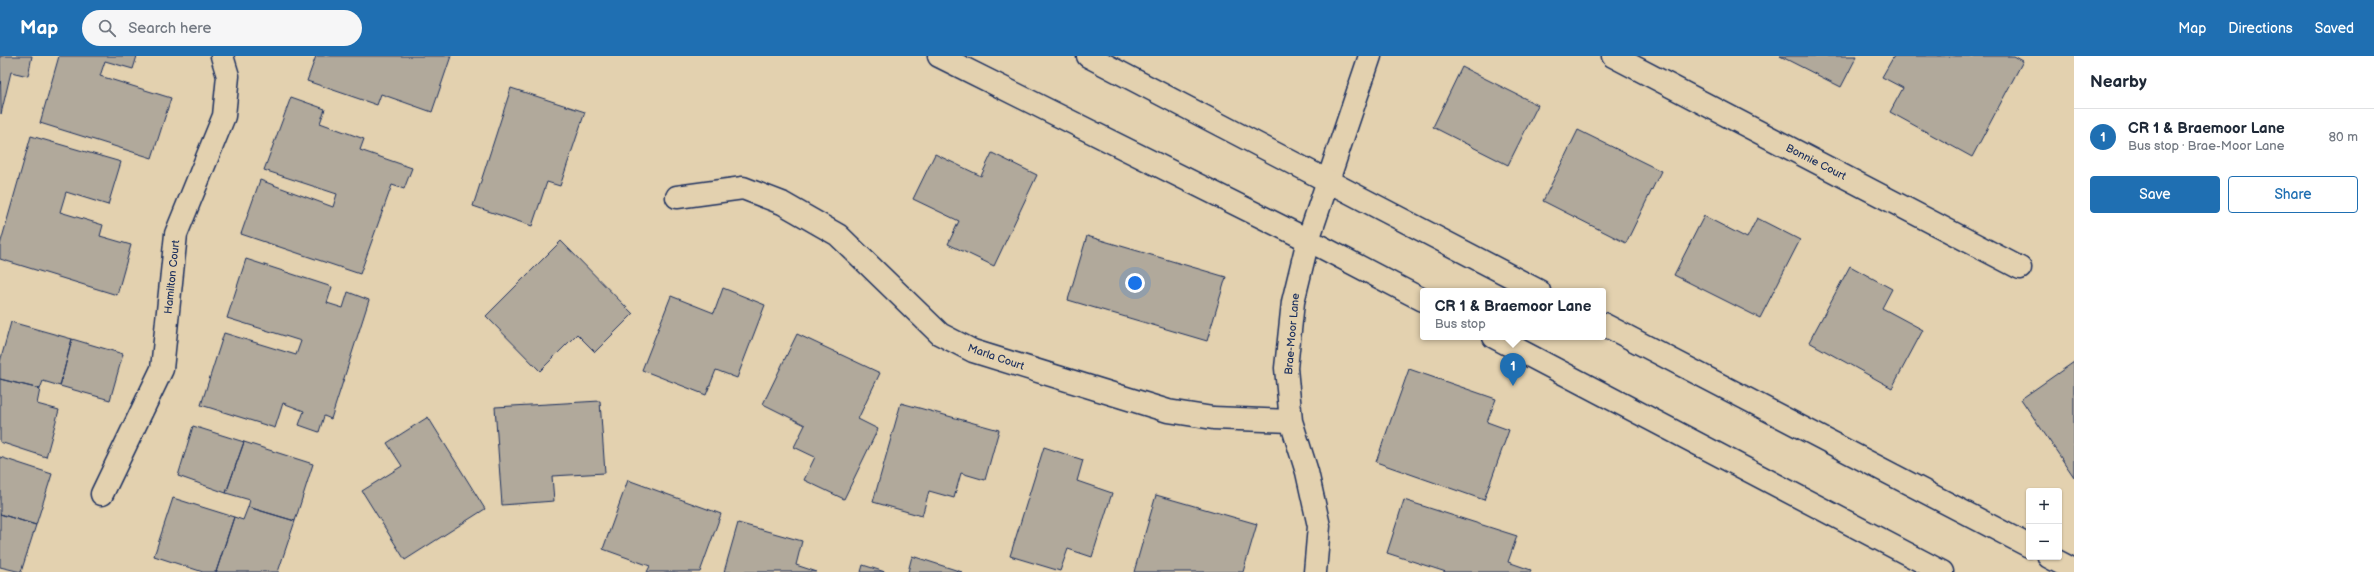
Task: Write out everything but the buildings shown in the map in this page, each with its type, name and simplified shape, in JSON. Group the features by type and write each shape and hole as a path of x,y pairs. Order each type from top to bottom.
{"street":[{"name":"Hamilton Court","path":"102,494 162,369 176,234 224,116 228,76 222,56"},
{"path":"939,56 1308,240 1420,298"},
{"path":"1088,56 1533,288"},
{"name":"Brae-Moor Lane","path":"1315,572 1319,526 1307,472 1291,421 1286,368 1292,309 1308,240 1370,56"},
{"name":"Bonnie Court","path":"1613,56 2020,268"},
{"name":"Marla Court","path":"677,197 743,188 782,203 838,235 940,334 973,351 1168,411 1213,418 1291,421"},
{"path":"1606,326 2026,544"},
{"path":"1500,340 1942,572"},
{"path":"2055,560 2074,570"}],"place":[{"name":"CR 1 & Braemoor Lane","path":"1513,386"}]}
